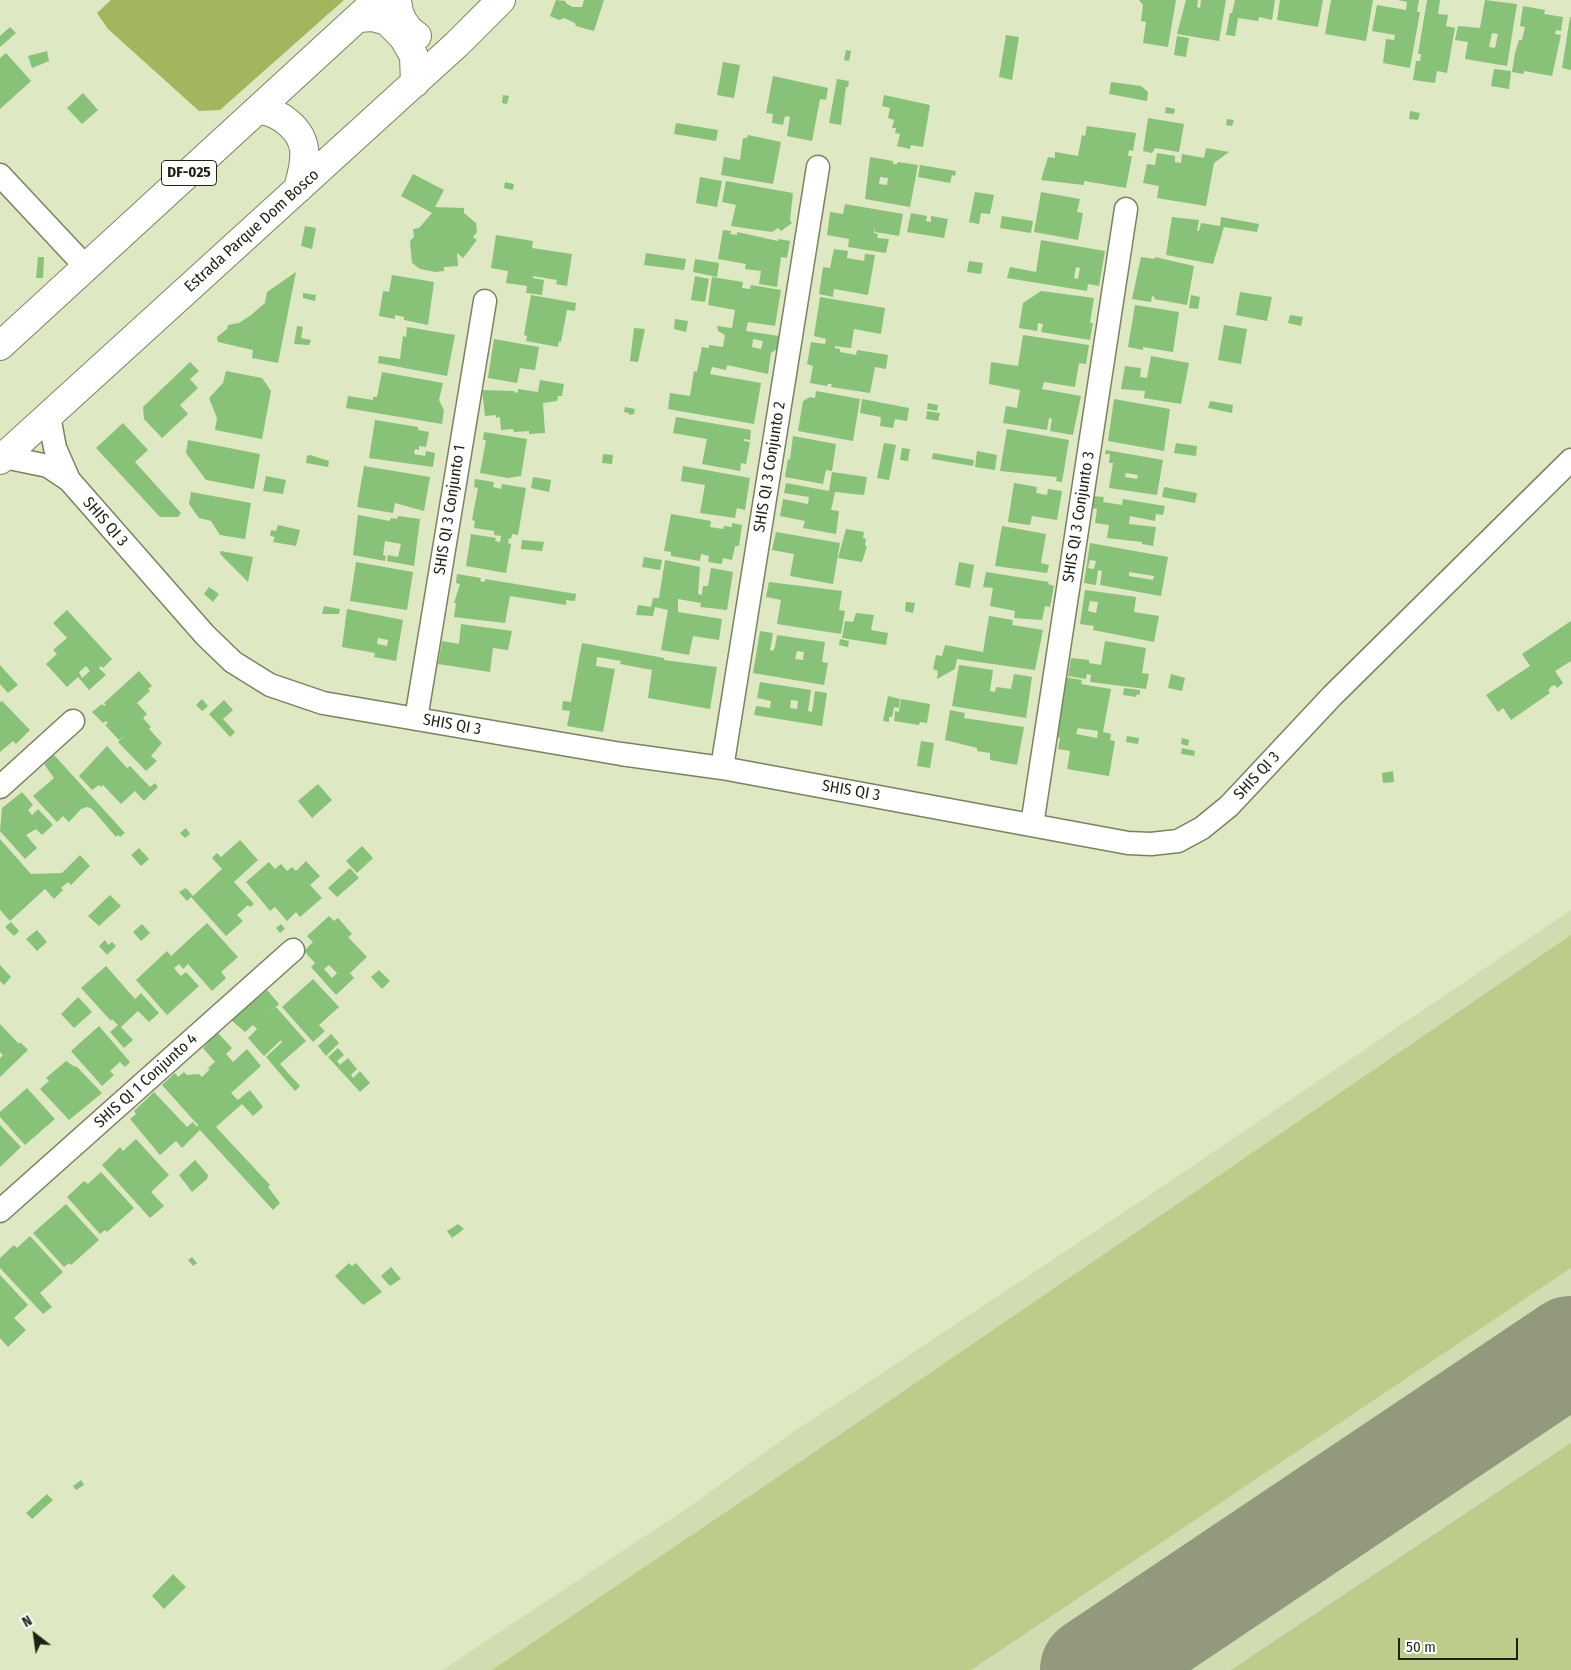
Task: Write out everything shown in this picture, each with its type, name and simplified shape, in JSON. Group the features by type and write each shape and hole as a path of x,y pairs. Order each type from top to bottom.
{"main road":[{"name":"DF-025","path":"0,346 85,266 260,110 378,0"},
{"path":"397,0 398,15 411,33 440,46 458,44"},
{"name":"Estrada Parque Dom Bosco","path":"2,458 458,44 501,0"},
{"path":"358,18 373,17 387,21 404,37 414,56 415,83"},
{"path":"260,110 271,111 285,120 297,132 304,149 304,168 298,189"}],"street":[{"name":"SHIS QI 3 Conjunto 2","path":"722,768 818,167"},
{"path":"0,175 85,266"},
{"name":"SHIS QI 3 Conjunto 3","path":"1032,825 1126,210"},
{"name":"SHIS QI 3 Conjunto 1","path":"416,719 485,301"},
{"name":"SHIS QI 3","path":"49,416 55,448 69,480"},
{"name":"SHIS QI 3","path":"2,458 48,466 69,480 205,636 233,662 270,685 324,703 621,754 722,768 1128,843 1151,844 1178,841 1202,828 1228,806 1332,696 1571,460"},
{"path":"0,787 73,721"},
{"name":"SHIS QI 1 Conjunto 4","path":"0,1211 293,950"}],"shaded area":[{"path":"1571,910 1571,1670 442,1670 689,1507 793,1432 1120,1215"},
{"path":"1571,935 1571,1268 971,1670 492,1670 794,1466"},
{"path":"1571,1443 1571,1670 1231,1670"}],"green space":[{"path":"111,0 344,0 220,110 199,111 108,29 97,13"}],"building":[{"path":"556,0 565,1 573,7 582,7 584,0 604,0 594,31 576,26 575,23 564,18 559,20 550,16"},
{"path":"1139,0 1176,0 1168,47 1143,43 1146,22 1141,21 1143,5"},
{"path":"1186,0 1198,0 1197,7 1200,8 1201,0 1226,0 1219,41 1177,34"},
{"path":"1235,0 1275,0 1272,20 1259,17 1258,21 1238,18 1235,36 1226,35 1230,13 1232,13"},
{"path":"1280,0 1323,0 1318,27 1277,20"},
{"path":"1331,0 1373,0 1366,41 1325,34"},
{"path":"1398,0 1419,0 1417,12 1420,12 1410,68 1383,63 1386,39 1394,40 1395,35 1372,31 1377,5 1406,10 1407,2"},
{"path":"1427,0 1440,0 1438,14 1448,15 1446,26 1455,28 1447,73 1437,71 1435,83 1413,80 1416,61 1420,61 1421,54 1418,54"},
{"path":"1485,0 1517,4 1507,66 1465,59 1468,42 1455,40 1458,26 1480,28","holes":["1492,33 1498,34 1495,48 1489,47"]},
{"path":"1523,6 1545,10 1544,14 1563,17 1561,31 1556,30 1555,34 1561,35 1552,76 1524,71 1524,74 1512,72 1515,53 1519,40 1522,40 1525,27 1520,26"},
{"path":"1571,17 1571,70 1562,68"},
{"path":"10,27 16,33 0,47 0,36"},
{"path":"1006,35 1019,37 1012,80 999,77"},
{"path":"1177,36 1189,38 1186,57 1174,55"},
{"path":"846,50 851,51 849,61 844,60"},
{"path":"47,51 49,61 32,68 28,56"},
{"path":"6,53 31,81 0,109 0,58"},
{"path":"723,62 740,65 734,98 717,95"},
{"path":"1494,69 1511,71 1509,89 1491,86"},
{"path":"773,76 828,88 826,100 820,99 812,141 787,136 790,117 785,116 783,125 772,123 773,114 766,113"},
{"path":"837,79 849,81 848,87 846,87 841,125 829,123"},
{"path":"1111,82 1141,86 1148,92 1147,101 1109,94"},
{"path":"83,93 98,110 82,124 67,108"},
{"path":"503,95 509,96 507,104 502,103"},
{"path":"884,95 930,105 923,147 911,145 910,149 897,146 900,134 895,133 896,128 892,128 894,120 888,118 890,108 882,106"},
{"path":"1166,107 1175,109 1174,114 1165,113"},
{"path":"1410,111 1420,113 1418,120 1409,119"},
{"path":"1148,118 1184,124 1179,152 1155,148 1152,153 1143,151"},
{"path":"1227,119 1234,120 1232,126 1226,125"},
{"path":"676,123 718,130 716,141 674,134"},
{"path":"1087,126 1136,133 1133,151 1129,150 1128,156 1132,156 1126,188 1084,181 1084,185 1041,180 1048,157 1055,158 1055,152 1078,156 1082,135 1085,136"},
{"path":"748,135 781,142 773,184 721,175 724,157 740,160 743,138 747,138"},
{"path":"1206,148 1229,152 1214,163 1206,206 1157,198 1159,186 1143,183 1147,164 1155,165 1157,153 1175,156 1175,162 1181,163 1182,154 1204,158"},
{"path":"870,157 893,161 893,164 898,162 918,165 910,207 865,199","holes":["880,177 888,178 887,185 879,184"]},
{"path":"920,165 956,171 955,176 952,175 950,183 918,177"},
{"path":"413,174 444,190 435,207 464,208 464,213 476,223 477,232 473,237 477,240 463,258 457,253 458,266 444,267 444,271 435,272 420,269 412,263 410,241 414,237 413,229 419,228 432,213 401,196"},
{"path":"700,177 722,181 717,207 696,203"},
{"path":"726,181 793,193 790,220 792,223 781,231 778,228 772,232 731,226 736,205 722,202"},
{"path":"505,182 514,184 513,190 504,188"},
{"path":"975,192 994,195 990,214 981,213 979,224 969,222"},
{"path":"1041,192 1080,199 1077,212 1083,213 1078,240 1034,232"},
{"path":"845,204 903,214 899,236 875,232 875,226 874,233 878,234 877,238 889,239 886,253 848,247 849,239 827,235 830,212 843,214"},
{"path":"911,213 927,216 926,221 931,222 931,216 948,219 944,238 907,232"},
{"path":"1002,216 1033,221 1031,233 1000,228"},
{"path":"1172,217 1199,220 1197,231 1199,231 1201,223 1220,226 1221,217 1259,224 1257,232 1224,227 1213,264 1166,255"},
{"path":"305,226 316,228 312,249 301,246"},
{"path":"723,230 731,231 730,234 737,235 737,232 778,241 778,239 790,241 787,258 781,257 777,287 759,284 761,271 745,269 746,264 718,259"},
{"path":"496,235 533,241 532,248 572,254 567,286 556,284 557,280 533,276 533,278 544,280 542,295 526,293 527,286 506,283 508,271 491,268"},
{"path":"1041,240 1105,251 1099,286 1088,284 1087,291 1007,278 1010,267 1036,272","holes":["1076,267 1080,268 1078,279 1074,278"]},
{"path":"834,249 848,251 847,258 864,261 865,254 875,255 868,295 834,289 833,297 819,294 823,267 830,268"},
{"path":"646,253 686,259 684,270 644,265"},
{"path":"38,257 44,257 43,278 36,278"},
{"path":"1141,257 1155,259 1155,257 1194,266 1187,305 1154,299 1155,297 1152,296 1151,302 1132,299"},
{"path":"695,259 719,263 717,277 693,272"},
{"path":"969,261 983,263 981,274 967,272"},
{"path":"296,272 278,363 252,358 253,350 218,342 217,337 227,329 228,325 239,323 251,315 265,303 267,292"},
{"path":"392,275 434,282 428,325 404,320 404,317 395,315 395,319 379,316 383,291 389,292"},
{"path":"695,276 709,279 705,302 691,300"},
{"path":"712,277 743,282 742,288 750,289 751,285 781,290 775,326 748,322 746,331 779,336 777,349 771,353 768,374 727,365 726,370 712,367 710,374 761,383 754,424 668,409 670,393 690,396 694,371 697,372 702,347 709,348 709,345 723,347 725,335 718,331 717,326 732,328 735,310 708,305","holes":["753,339 763,341 761,349 752,347"]},
{"path":"1041,291 1094,298 1090,323 1093,323 1090,340 1041,332 1043,324 1038,323 1037,331 1019,328 1023,303"},
{"path":"1240,292 1272,297 1267,321 1236,315"},
{"path":"303,293 316,295 315,301 303,298"},
{"path":"531,295 576,303 575,311 567,310 561,342 559,341 558,347 526,341 527,336 524,335"},
{"path":"1191,295 1200,297 1198,309 1189,308"},
{"path":"820,297 885,308 881,334 854,329 851,348 835,346 835,348 840,349 840,352 856,355 857,350 888,355 886,369 875,367 870,393 831,387 832,384 827,386 810,383 813,366 807,364 811,342 825,344 826,339 814,336"},
{"path":"1135,305 1179,312 1173,352 1143,347 1143,350 1128,347"},
{"path":"1290,315 1303,317 1301,326 1288,323"},
{"path":"675,319 688,321 686,332 674,329"},
{"path":"1224,325 1247,329 1241,364 1218,360"},
{"path":"297,326 303,327 301,338 311,340 309,345 294,344"},
{"path":"407,327 455,335 447,376 378,363 379,356 400,359 403,336 406,337"},
{"path":"634,328 645,329 638,362 630,361"},
{"path":"1023,335 1089,345 1086,364 1079,363 1075,387 1044,382 1042,389 1081,396 1073,435 1050,431 1052,419 1049,418 1047,430 1003,423 1006,406 1017,408 1020,390 989,384 991,362 1018,366"},
{"path":"494,339 539,347 535,370 520,368 517,383 488,378"},
{"path":"1151,356 1189,363 1181,404 1144,398 1145,391 1121,389 1125,366 1141,368 1140,377 1147,378"},
{"path":"190,362 199,371 190,379 198,388 180,405 188,414 162,438 144,419 143,407"},
{"path":"226,371 262,378 271,391 262,439 215,430 217,418 209,398 223,383"},
{"path":"382,372 443,383 439,400 444,410 442,424 346,408 348,396 373,400 373,397 377,397"},
{"path":"540,380 564,384 562,396 558,396 557,401 543,403 545,433 529,434 529,431 514,432 513,429 501,430 500,417 496,418 496,415 485,416 482,390 514,391 515,393 518,392 518,389 538,392"},
{"path":"816,391 860,399 853,441 798,431 803,401 810,397 815,398"},
{"path":"862,399 909,408 907,421 895,419 893,428 880,426 881,417 860,413"},
{"path":"1114,399 1170,409 1164,451 1108,441"},
{"path":"1210,401 1233,405 1232,413 1208,408"},
{"path":"928,403 938,405 937,411 927,409"},
{"path":"625,407 635,409 634,414 629,415 629,413 624,412"},
{"path":"927,411 940,413 938,421 926,419"},
{"path":"676,417 751,430 750,440 744,439 744,441 750,442 746,464 741,463 740,471 702,464 707,439 673,433"},
{"path":"375,420 418,427 418,430 429,432 426,447 419,446 419,450 415,449 414,454 425,456 426,451 435,453 433,467 369,458"},
{"path":"123,423 148,450 135,462 181,513 178,517 160,517 96,448"},
{"path":"1007,429 1069,440 1062,482 1056,481 1057,477 1000,471"},
{"path":"484,432 527,439 521,476 508,478 480,473 486,440 483,440"},
{"path":"793,436 836,444 832,471 826,470 823,484 785,477 788,459 790,460"},
{"path":"188,440 260,454 254,489 206,480 186,453"},
{"path":"884,443 896,445 889,480 877,478"},
{"path":"1176,443 1197,446 1196,456 1174,453"},
{"path":"902,448 910,449 908,461 900,460"},
{"path":"1106,450 1163,460 1157,495 1109,488 1113,463 1109,463 1110,454 1105,454","holes":["1126,473 1138,475 1137,479 1125,477"]},
{"path":"977,451 997,455 995,470 975,467"},
{"path":"933,453 974,460 973,466 932,459"},
{"path":"603,454 613,455 612,464 602,463"},
{"path":"310,455 329,461 328,467 306,463 307,456"},
{"path":"364,466 430,477 424,511 395,503 393,513 357,507"},
{"path":"683,466 750,478 745,510 737,508 735,518 700,513 705,485 681,481"},
{"path":"832,472 867,477 864,495 835,492 831,510 839,511 836,534 803,528 805,521 780,516 783,499 808,504 809,497 784,493 786,483 829,491"},
{"path":"266,476 286,480 283,494 263,491"},
{"path":"533,477 551,480 549,492 531,488"},
{"path":"475,479 494,482 493,487 501,489 502,484 526,488 518,535 512,534 511,539 509,538 508,543 511,544 506,573 466,566 471,534 496,538 495,541 500,542 501,536 494,535 494,531 474,528 475,521 472,520 478,488 474,487"},
{"path":"1014,483 1037,487 1036,493 1047,495 1048,489 1062,491 1057,520 1032,516 1030,525 1008,522"},
{"path":"1164,487 1197,493 1195,503 1162,497"},
{"path":"191,492 251,503 245,539 220,535 211,521 199,518 189,504"},
{"path":"1093,496 1104,497 1103,502 1122,505 1123,499 1165,506 1163,515 1156,514 1155,521 1130,516 1129,524 1156,527 1153,546 1142,544 1142,542 1107,538 1109,525 1095,523 1097,509 1091,508"},
{"path":"671,514 711,521 710,527 723,529 724,526 732,527 732,523 742,525 739,546 735,546 732,560 723,558 722,564 708,562 709,556 701,554 700,561 671,556 671,552 664,551"},
{"path":"358,515 390,521 391,518 397,519 398,516 420,519 414,566 387,561 388,555 398,557 401,544 385,541 383,555 386,556 385,561 353,555"},
{"path":"278,525 300,530 296,546 273,542 275,537 270,536 271,530 276,531"},
{"path":"1002,526 1046,534 1041,563 1049,565 1047,573 995,566"},
{"path":"846,529 864,532 863,538 866,539 865,546 867,546 862,562 838,558"},
{"path":"776,532 840,543 833,584 790,576 794,554 772,550"},
{"path":"522,540 544,542 542,551 521,549"},
{"path":"1090,543 1168,557 1161,596 1100,585 1102,571 1098,570 1096,585 1084,583","holes":["1090,560 1096,561 1094,569 1088,568","1129,572 1154,576 1153,580 1129,576"]},
{"path":"221,551 253,557 248,582 220,554"},
{"path":"644,557 662,560 660,570 642,567"},
{"path":"665,560 700,567 698,594 702,595 703,586 708,586 711,568 733,572 727,610 700,607 701,603 678,599 678,612 722,619 719,640 693,636 689,655 661,650 668,610 655,607 653,616 636,615 638,605 651,607 653,598 659,598"},
{"path":"356,562 413,572 407,610 350,601"},
{"path":"959,562 974,565 970,588 955,585"},
{"path":"986,572 1049,582 1048,584 1054,586 1050,607 1045,606 1042,620 1014,618 1015,611 990,606 993,588 983,587"},
{"path":"457,574 481,578 480,581 485,582 485,579 576,594 575,601 566,600 566,605 510,596 505,623 454,617 456,603 454,603 460,584 456,583"},
{"path":"769,582 842,591 839,610 845,611 841,634 777,624 781,600 766,597"},
{"path":"209,587 219,594 213,602 204,594"},
{"path":"1085,590 1136,597 1134,612 1159,616 1154,642 1093,630 1094,626 1080,624","holes":["1090,601 1098,602 1096,613 1088,611"]},
{"path":"906,602 915,603 913,613 905,611"},
{"path":"324,606 340,609 339,614 322,614"},
{"path":"347,609 403,620 396,661 374,657 375,653 342,647","holes":["378,638 388,640 387,646 377,644"]},
{"path":"67,610 112,659 103,668 101,666 99,668 106,675 89,690 78,677 67,687 46,664 57,654 53,650 67,638 53,623","holes":["86,666 90,671 82,678 79,672"]},
{"path":"856,613 874,615 871,630 888,633 886,645 842,638 845,621 853,622"},
{"path":"989,616 1013,620 1012,625 1043,630 1035,670 957,659 955,669 937,679 938,671 933,669 936,655 942,656 945,645 983,652"},
{"path":"1571,621 1571,661 1555,671 1563,683 1557,688 1555,685 1552,686 1548,690 1550,693 1511,720 1503,708 1498,712 1486,695 1530,666 1522,654"},
{"path":"461,624 512,631 508,650 493,648 490,672 438,664 442,641 459,644"},
{"path":"760,631 773,633 770,650 773,651 777,635 825,642 822,662 828,663 824,685 753,673","holes":["797,651 804,652 803,660 795,659"]},
{"path":"840,639 849,641 848,647 839,645"},
{"path":"1105,641 1146,648 1142,673 1149,674 1146,689 1090,682 1091,675 1087,674 1086,679 1068,676 1071,658 1089,660 1089,663 1101,665"},
{"path":"582,643 664,658 664,660 717,667 710,709 648,698 652,670 620,664 621,661 597,657 596,666 615,669 603,732 567,726 570,711 562,710 563,701 571,702"},
{"path":"0,665 18,685 8,693 0,684"},
{"path":"959,665 993,670 990,691 995,692 996,687 1011,689 1014,674 1032,677 1026,718 952,706"},
{"path":"139,671 152,686 148,689 150,691 137,703 147,714 143,718 151,727 149,729 162,743 151,756 157,761 146,771 118,742 126,734 119,740 105,725 108,723 106,721 103,723 92,712 102,704 106,705 104,703"},
{"path":"1171,674 1185,678 1182,691 1168,688"},
{"path":"1064,677 1082,680 1081,684 1111,689 1103,732 1111,734 1110,740 1115,741 1109,776 1067,769 1070,751 1058,749 1060,738 1052,736","holes":["1078,728 1098,731 1097,738 1076,734"]},
{"path":"760,682 811,690 808,711 812,712 815,691 827,693 822,726 754,715 756,706 770,708 771,701 757,698","holes":["791,700 798,701 797,709 790,708"]},
{"path":"1124,688 1140,690 1140,695 1137,694 1136,697 1123,695"},
{"path":"888,696 900,699 899,708 894,707 892,717 889,717 889,722 883,721"},
{"path":"202,699 208,706 202,711 196,705"},
{"path":"901,699 930,704 927,723 920,722 919,725 894,721 895,711 899,712"},
{"path":"224,700 233,710 223,719 235,732 230,737 209,714"},
{"path":"2,701 30,730 16,744 13,741 0,752 0,702"},
{"path":"950,710 965,713 964,718 1024,727 1017,765 990,760 990,753 977,751 977,748 945,740"},
{"path":"1127,736 1139,738 1138,744 1126,742"},
{"path":"1182,738 1189,740 1188,746 1181,744"},
{"path":"921,741 934,743 930,768 917,766"},
{"path":"107,746 127,768 130,766 150,787 155,783 158,787 144,801 135,791 121,804 103,785 101,787 99,785 92,790 79,776"},
{"path":"1182,748 1195,751 1194,756 1181,754"},
{"path":"54,755 125,833 120,837 118,835 116,837 92,809 87,807 81,809 69,822 63,816 57,822 33,796 54,778 44,764"},
{"path":"1393,771 1394,782 1383,783 1382,773"},
{"path":"318,784 332,800 312,818 298,801"},
{"path":"22,792 33,805 28,810 32,815 38,809 53,825 42,835 36,829 26,835 37,848 25,859 0,831 2,808"},
{"path":"186,828 190,834 185,838 180,833"},
{"path":"0,839 31,874 62,873 80,855 90,866 71,885 68,882 61,888 63,890 54,899 45,889 10,921 0,910"},
{"path":"240,840 258,860 234,882 254,904 250,907 248,905 237,915 243,921 226,936 191,897 187,901 179,892 186,888 193,896 222,869 212,858 217,853 221,857"},
{"path":"362,846 373,858 357,873 346,861"},
{"path":"139,848 149,859 141,866 131,855"},
{"path":"306,861 320,876 310,885 322,898 300,917 296,912 287,921 275,907 270,911 246,882 269,862 275,869 281,864 287,871 292,867 296,871"},
{"path":"350,868 359,878 337,897 328,888"},
{"path":"110,895 121,906 99,926 88,916"},
{"path":"329,916 334,921 338,918 352,934 348,937 367,957 350,973 354,978 336,995 311,967 315,963 304,951 313,942 307,936","holes":["329,965 337,973 332,978 324,969"]},
{"path":"11,922 19,931 14,936 5,927"},
{"path":"207,923 238,957 221,972 226,978 212,991 188,964 183,969 179,964 174,968 181,976 186,972 199,986 167,1015 136,980 167,951 171,956"},
{"path":"142,924 150,933 141,941 133,932"},
{"path":"281,924 285,929 280,933 276,928"},
{"path":"37,930 47,942 37,951 26,939"},
{"path":"105,940 108,945 112,942 116,946 107,955 99,946"},
{"path":"0,965 11,977 4,985 0,981"},
{"path":"106,966 135,999 141,993 159,1013 149,1022 138,1011 121,1027 133,1040 124,1048 110,1032 118,1025 112,1019 111,1021 81,988"},
{"path":"379,970 390,981 382,989 371,977"},
{"path":"313,979 339,1007 319,1025 325,1031 313,1042 282,1007"},
{"path":"267,990 279,1004 263,1018 276,1007 306,1041 280,1064 300,1086 295,1091 266,1057 282,1042 281,1040 264,1056 248,1038 257,1029 253,1025 245,1032 231,1020"},
{"path":"78,997 92,1012 74,1028 61,1014"},
{"path":"0,1024 19,1044 20,1042 28,1050 0,1077 0,1058 3,1055 0,1052"},
{"path":"99,1026 130,1062 125,1067 120,1062 110,1071 114,1075 102,1086 71,1051"},
{"path":"217,1032 232,1048 226,1054 233,1062 247,1049 261,1066 231,1093 238,1100 250,1090 263,1107 253,1116 242,1104 216,1127 270,1185 268,1187 280,1203 273,1210 200,1130 182,1148 176,1141 160,1155 130,1119 136,1114 134,1111 154,1092 187,1127 193,1122 197,1127 198,1125 162,1085 175,1073 178,1077 184,1072 187,1075 199,1074 202,1077 215,1062 203,1048"},
{"path":"331,1034 339,1043 326,1056 318,1046"},
{"path":"338,1048 344,1055 337,1061 340,1065 348,1058 357,1069 351,1075 353,1078 360,1071 370,1083 360,1092 328,1057"},
{"path":"66,1061 76,1066 102,1093 69,1120 40,1089 49,1081 46,1078"},
{"path":"27,1088 55,1119 25,1145 0,1117 0,1112"},
{"path":"0,1125 21,1147 0,1167"},
{"path":"136,1139 169,1175 151,1192 164,1206 150,1218 102,1165 120,1147 123,1151"},
{"path":"195,1160 208,1175 207,1179 192,1192 179,1175"},
{"path":"101,1172 134,1208 107,1232 105,1230 100,1234 67,1197 84,1181 88,1184"},
{"path":"66,1204 99,1240 71,1265 69,1263 64,1267 33,1233"},
{"path":"458,1224 464,1229 452,1238 447,1231"},
{"path":"30,1236 63,1272 40,1293 52,1307 43,1314 0,1268 0,1258 14,1245 17,1248"},
{"path":"192,1257 197,1263 193,1266 188,1260"},
{"path":"349,1263 352,1266 356,1263 382,1292 363,1305 335,1276"},
{"path":"391,1267 401,1279 390,1286 381,1276"},
{"path":"0,1275 28,1305 14,1318 26,1330 8,1347 0,1338"},
{"path":"81,1480 84,1485 76,1490 73,1486"},
{"path":"47,1494 53,1500 32,1519 26,1513"},
{"path":"173,1574 186,1587 164,1609 152,1596"}],"runway":[{"path":"1094,1670 1571,1350"}]}
